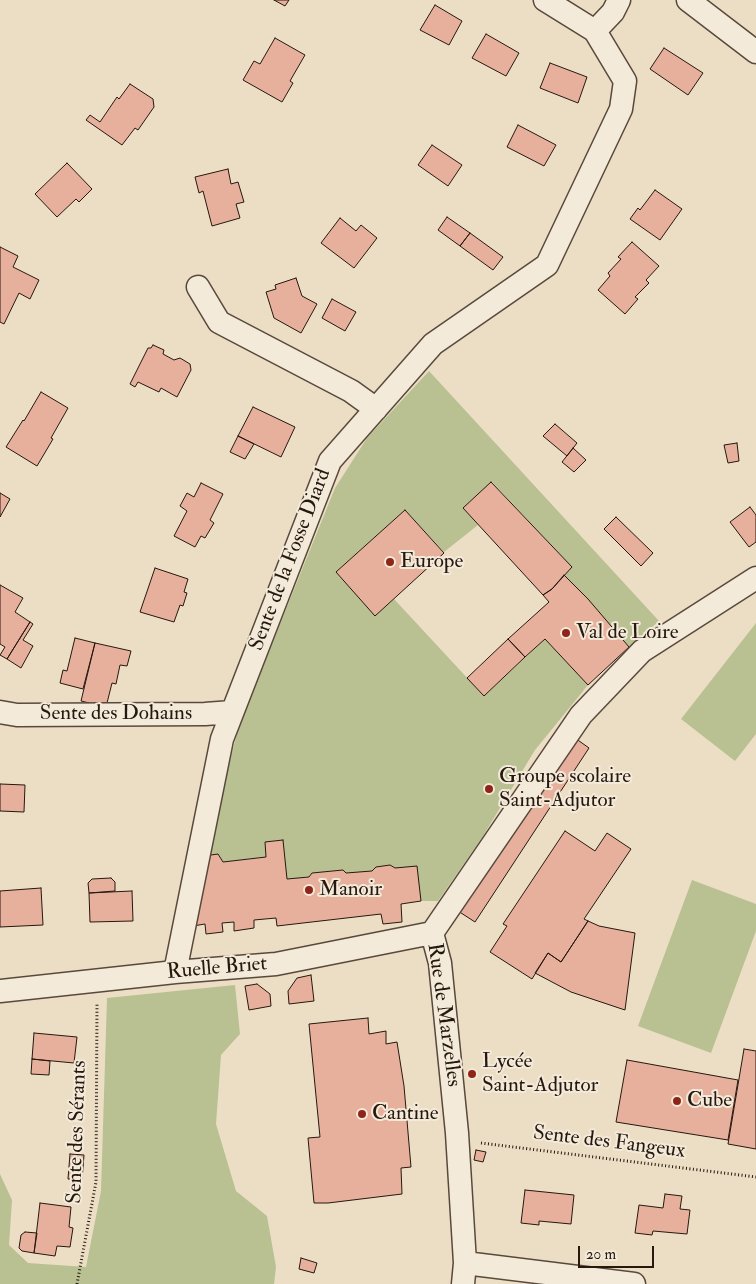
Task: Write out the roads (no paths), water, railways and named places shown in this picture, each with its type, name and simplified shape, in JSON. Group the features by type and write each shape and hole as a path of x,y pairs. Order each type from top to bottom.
{"street":[{"path":"545,0 595,31 613,12 619,0"},
{"path":"688,0 756,52"},
{"name":"Sente de la Fosse Diard","path":"175,972 222,739 330,461 433,344 547,265 621,109 625,81 595,31"},
{"path":"198,287 219,322 351,391 376,409"},
{"name":"Rue de Marzelles","path":"464,1274 458,1141 440,963 432,933 581,715 642,652 756,578"},
{"name":"Sente des Dohains","path":"0,712 17,715 232,712"},
{"name":"Ruelle Briet","path":"0,991 175,972 276,964 432,933"},
{"path":"464,1274 634,1284"}],"place":[{"name":"Europe","path":"390,562"},
{"name":"Val de Loire","path":"566,633"},
{"name":"Groupe scolaire Saint-Adjutor","path":"489,789"},
{"name":"Manoir","path":"309,890"},
{"name":"Lycée Saint-Adjutor","path":"472,1074"},
{"name":"Cube","path":"677,1101"},
{"name":"Cantine","path":"362,1114"}]}
